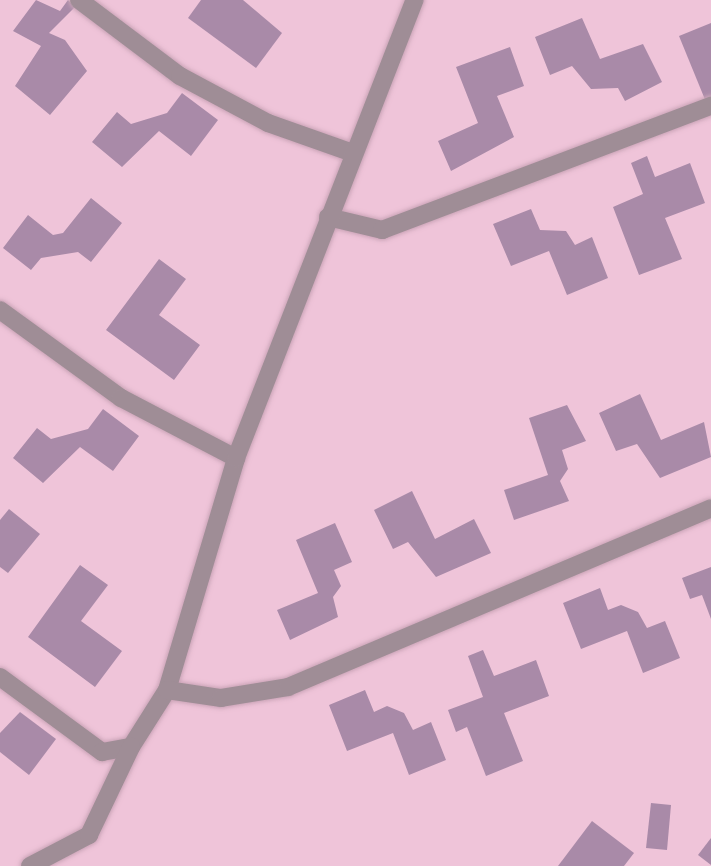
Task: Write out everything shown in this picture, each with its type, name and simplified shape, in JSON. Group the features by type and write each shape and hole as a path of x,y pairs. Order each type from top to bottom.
{"street":[{"path":"79,0 180,76 268,123 350,152"},
{"path":"30,866 89,835 131,747 167,690 236,457 328,217 350,152 415,0"},
{"path":"328,217 382,230 711,106"},
{"path":"0,310 121,398 236,457"},
{"path":"167,690 221,698 288,687 711,508"},
{"path":"0,677 102,752 131,747"}],"building":[{"path":"36,0 60,11 68,0 75,7 49,33 65,40 87,71 50,115 15,86 41,46 13,31"},
{"path":"201,0 243,0 282,33 256,68 188,18"},
{"path":"582,18 600,59 643,44 662,82 625,101 618,88 591,89 572,66 550,75 535,37"},
{"path":"711,23 711,100 706,102 679,36"},
{"path":"510,47 524,86 497,96 514,137 451,171 438,141 478,123 456,67"},
{"path":"182,93 218,120 191,156 159,131 122,167 92,142 117,112 131,124 167,113"},
{"path":"647,156 655,177 690,163 705,203 665,218 682,259 639,275 613,207 643,194 631,163"},
{"path":"91,198 122,223 91,262 78,252 41,258 31,270 3,248 28,215 53,235 63,233"},
{"path":"531,209 540,230 566,231 575,245 592,237 608,278 567,295 549,251 511,266 493,224"},
{"path":"159,259 186,279 159,315 200,345 174,380 106,330"},
{"path":"640,394 661,440 704,422 711,457 660,478 637,444 616,451 599,413"},
{"path":"567,405 586,441 562,450 568,469 560,481 569,501 514,520 504,490 548,475 529,418"},
{"path":"103,409 139,436 113,471 80,447 43,483 13,458 37,428 51,439 88,429"},
{"path":"412,491 435,539 474,519 491,553 436,577 408,542 393,549 374,510"},
{"path":"9,509 40,534 8,573 0,567 0,520"},
{"path":"335,523 352,562 334,570 341,586 333,597 338,617 290,640 277,610 318,593 296,540"},
{"path":"80,565 108,585 81,621 122,651 95,687 28,637"},
{"path":"711,567 711,619 702,595 690,599 682,578"},
{"path":"600,588 608,610 621,605 638,612 647,628 665,621 680,658 643,673 627,631 581,649 563,603"},
{"path":"483,650 494,676 536,660 549,696 504,713 523,761 486,776 467,727 456,732 448,710 483,697 468,656"},
{"path":"365,690 374,712 387,706 404,713 413,730 431,722 446,760 409,775 393,733 347,751 329,705"},
{"path":"20,712 56,739 29,775 0,752 0,733"},
{"path":"651,803 671,805 667,850 646,848"},
{"path":"592,821 634,853 624,866 558,866"},
{"path":"711,838 711,865 698,855"}]}
